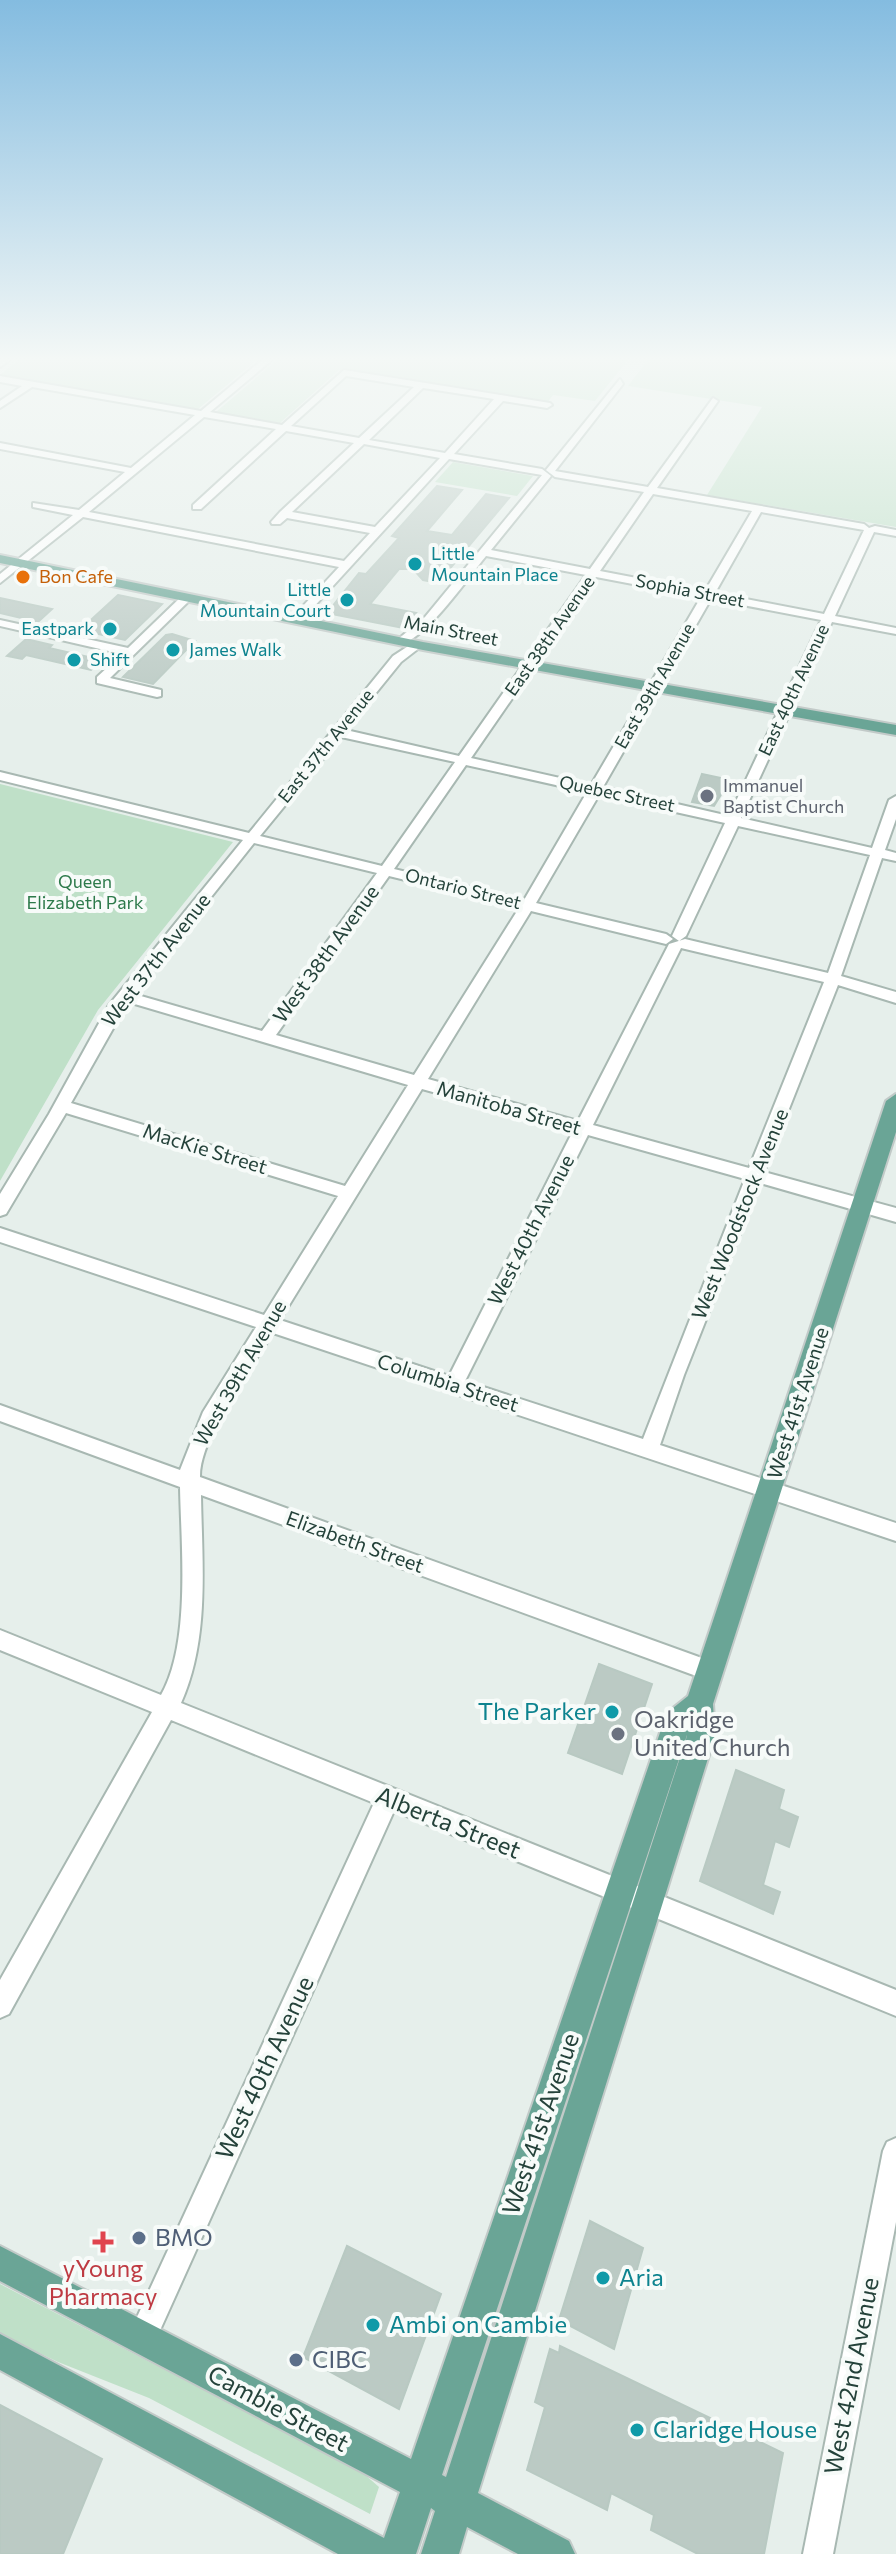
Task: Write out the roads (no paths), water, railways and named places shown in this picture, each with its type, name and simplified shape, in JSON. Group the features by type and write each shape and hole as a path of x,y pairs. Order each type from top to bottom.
{"main road":[{"name":"Main Street","path":"0,559 409,643 896,730"},
{"name":"West 41st Avenue","path":"397,2554 420,2483 634,1898 701,1736 699,1704 896,1101"},
{"name":"West 41st Avenue","path":"440,2554 634,1898"},
{"name":"Cambie Street","path":"0,2263 556,2554"},
{"path":"0,2351 376,2554"}],"street":[{"path":"0,580 123,479"},
{"path":"197,507 227,479"},
{"path":"321,479 280,518 377,531"},
{"path":"296,620 425,479"},
{"name":"East 37th Avenue","path":"252,838 397,659 395,657 543,479"},
{"path":"583,479 896,533"},
{"name":"East 38th Avenue","path":"386,870 659,479"},
{"path":"37,505 346,565"},
{"name":"East 39th Avenue","path":"528,905 758,509"},
{"name":"East 40th Avenue","path":"676,942 869,529"},
{"name":"Sophia Street","path":"484,552 896,631"},
{"path":"157,693 101,680 186,598"},
{"path":"0,623 130,652"},
{"name":"Quebec Street","path":"337,732 896,857"},
{"name":"Ontario Street","path":"0,776 896,995"},
{"name":"West Woodstock Avenue","path":"649,1449 833,979 896,800"},
{"name":"West 37th Avenue","path":"0,1209 123,996 252,838"},
{"name":"West 38th Avenue","path":"266,1037 386,870"},
{"name":"West 39th Avenue","path":"0,2005 167,1709 186,1660 192,1597 190,1467 204,1429 266,1324 528,905"},
{"name":"West 40th Avenue","path":"454,1384 676,942"},
{"name":"Manitoba Street","path":"123,996 417,1082 896,1215"},
{"name":"MacKie Street","path":"61,1106 348,1193"},
{"name":"Columbia Street","path":"0,1235 896,1532"},
{"name":"Elizabeth Street","path":"0,1413 710,1671"},
{"name":"Alberta Street","path":"0,1640 896,2003"},
{"name":"West 40th Avenue","path":"142,2338 388,1799"},
{"name":"West 42nd Avenue","path":"818,2554 896,2151"}],"place":[{"name":"Little Mountain Place","path":"415,564"},
{"name":"Bon Cafe","path":"23,577"},
{"name":"Little Mountain Court","path":"347,600"},
{"name":"Eastpark","path":"110,629"},
{"name":"James Walk","path":"173,650"},
{"name":"Shift","path":"74,660"},
{"name":"Immanuel Baptist Church","path":"707,796"},
{"name":"The Parker","path":"612,1712"},
{"name":"Oakridge United Church","path":"618,1734"},
{"name":"BMO","path":"139,2238"},
{"name":"yYoung Pharmacy","path":"103,2242"},
{"name":"Aria","path":"603,2278"},
{"name":"Ambi on Cambie","path":"373,2325"},
{"name":"CIBC","path":"296,2360"},
{"name":"Claridge House","path":"637,2430"}],"park label":[{"name":"Queen Elizabeth Park","path":"85,892"}]}
